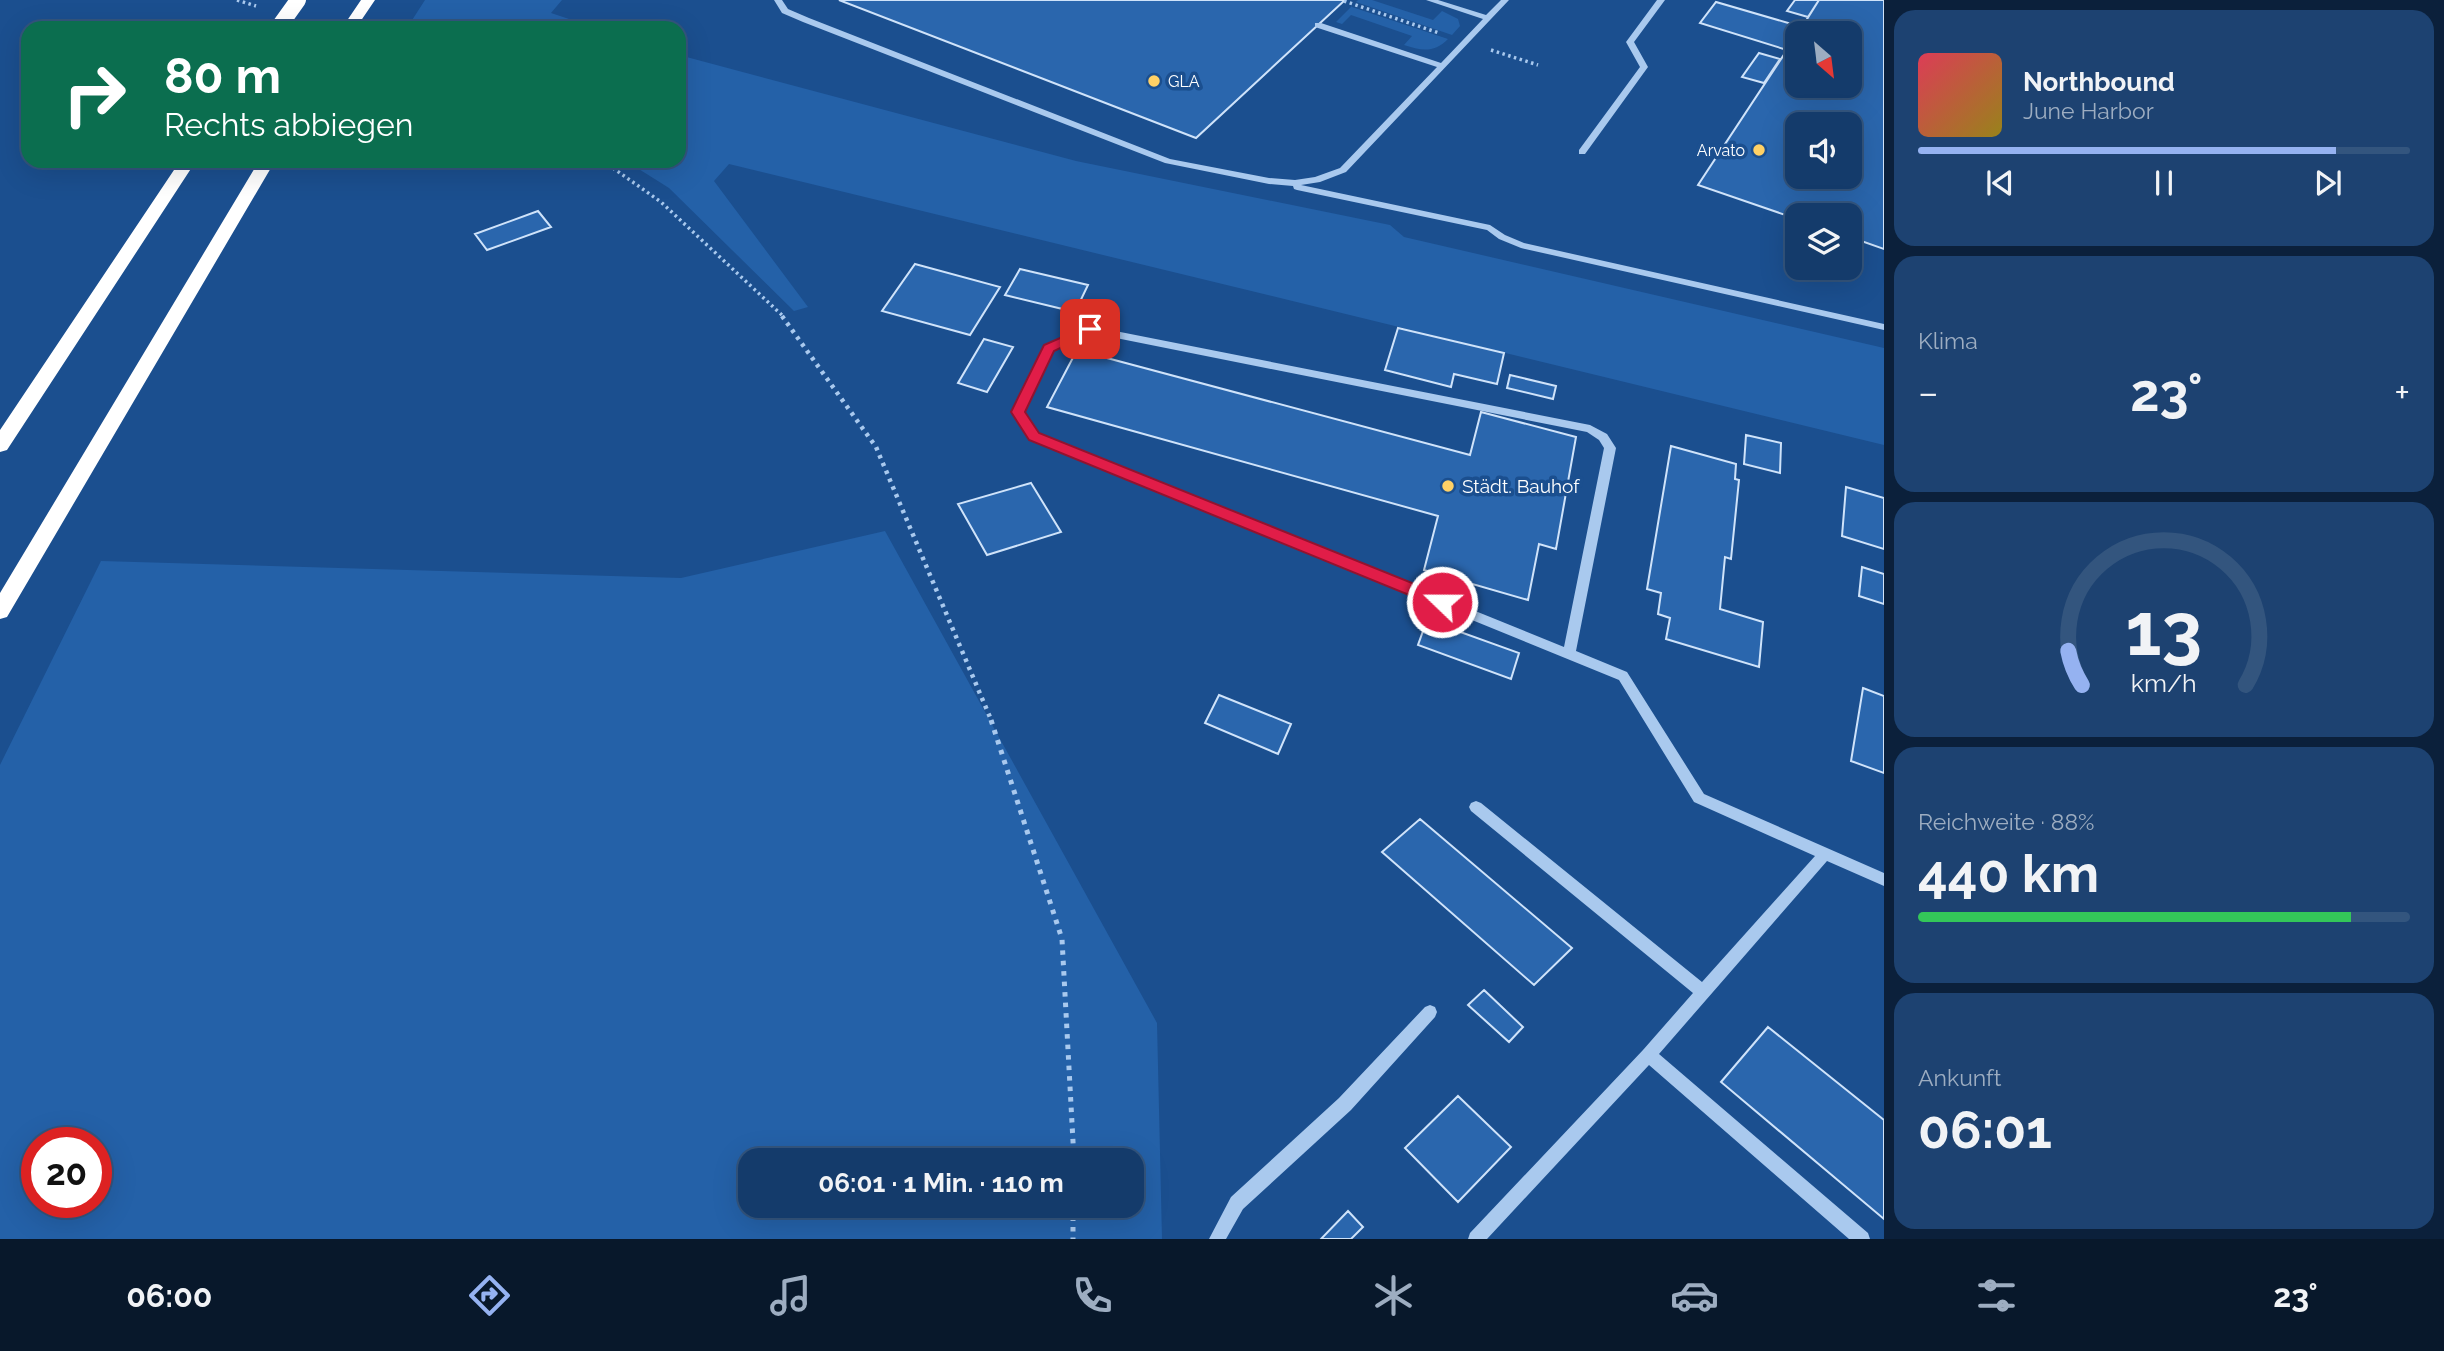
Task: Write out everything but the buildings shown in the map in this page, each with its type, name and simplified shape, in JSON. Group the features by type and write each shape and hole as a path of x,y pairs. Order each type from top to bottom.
{"highway":[{"path":"283,21 298,0"},
{"path":"354,21 368,1"},
{"path":"0,445 183,168"},
{"path":"0,611 263,168"}],"street":[{"path":"1430,0 1488,18"},
{"path":"1582,152 1644,67 1630,42 1661,0"},
{"path":"1269,181 1490,228 1502,237 1521,245 1884,327"},
{"path":"1569,653 1609,448 1603,437 1590,429 1090,329 1049,348 1018,412 1034,437 1623,676 1699,798 1884,880"},
{"path":"1476,807 1703,992"},
{"path":"1476,1239 1648,1055 1825,854"},
{"path":"1217,1239 1237,1203 1345,1104 1430,1012"},
{"path":"1648,1055 1862,1239"}],"lane":[{"path":"778,0 785,10 806,20 1168,161 1269,181 1307,183 1343,170 1505,0"},
{"path":"1318,25 1443,66"}],"path":[{"path":"1344,1 1538,65"},
{"path":"613,168 661,202 789,322 876,447 909,531 985,702 1062,939 1073,1148"},
{"path":"1073,1218 1073,1239"}],"shaded area":[{"path":"425,0 562,0 551,13 575,21 412,21"},
{"path":"1372,0 1433,20 1442,11 1458,19 1460,26 1452,35 1356,2"},
{"path":"1352,6 1448,39 1433,49 1422,49 1404,45 1412,36 1351,15 1342,24 1336,22"},
{"path":"686,57 1076,161 1390,225 1404,237 1884,348 1884,445 729,164 714,181 808,307 794,311 669,188 637,168 686,168"},
{"path":"885,531 1157,1023 1162,1239 0,1239 0,765 101,561 681,578"}],"place":[{"name":"GLA","path":"1154,81"},
{"name":"Arvato","path":"1759,150"},
{"name":"Städt. Bauhof","path":"1448,486"}],"route":[{"path":"1090,329 1049,348 1018,412 1034,437 1442,602"}]}
